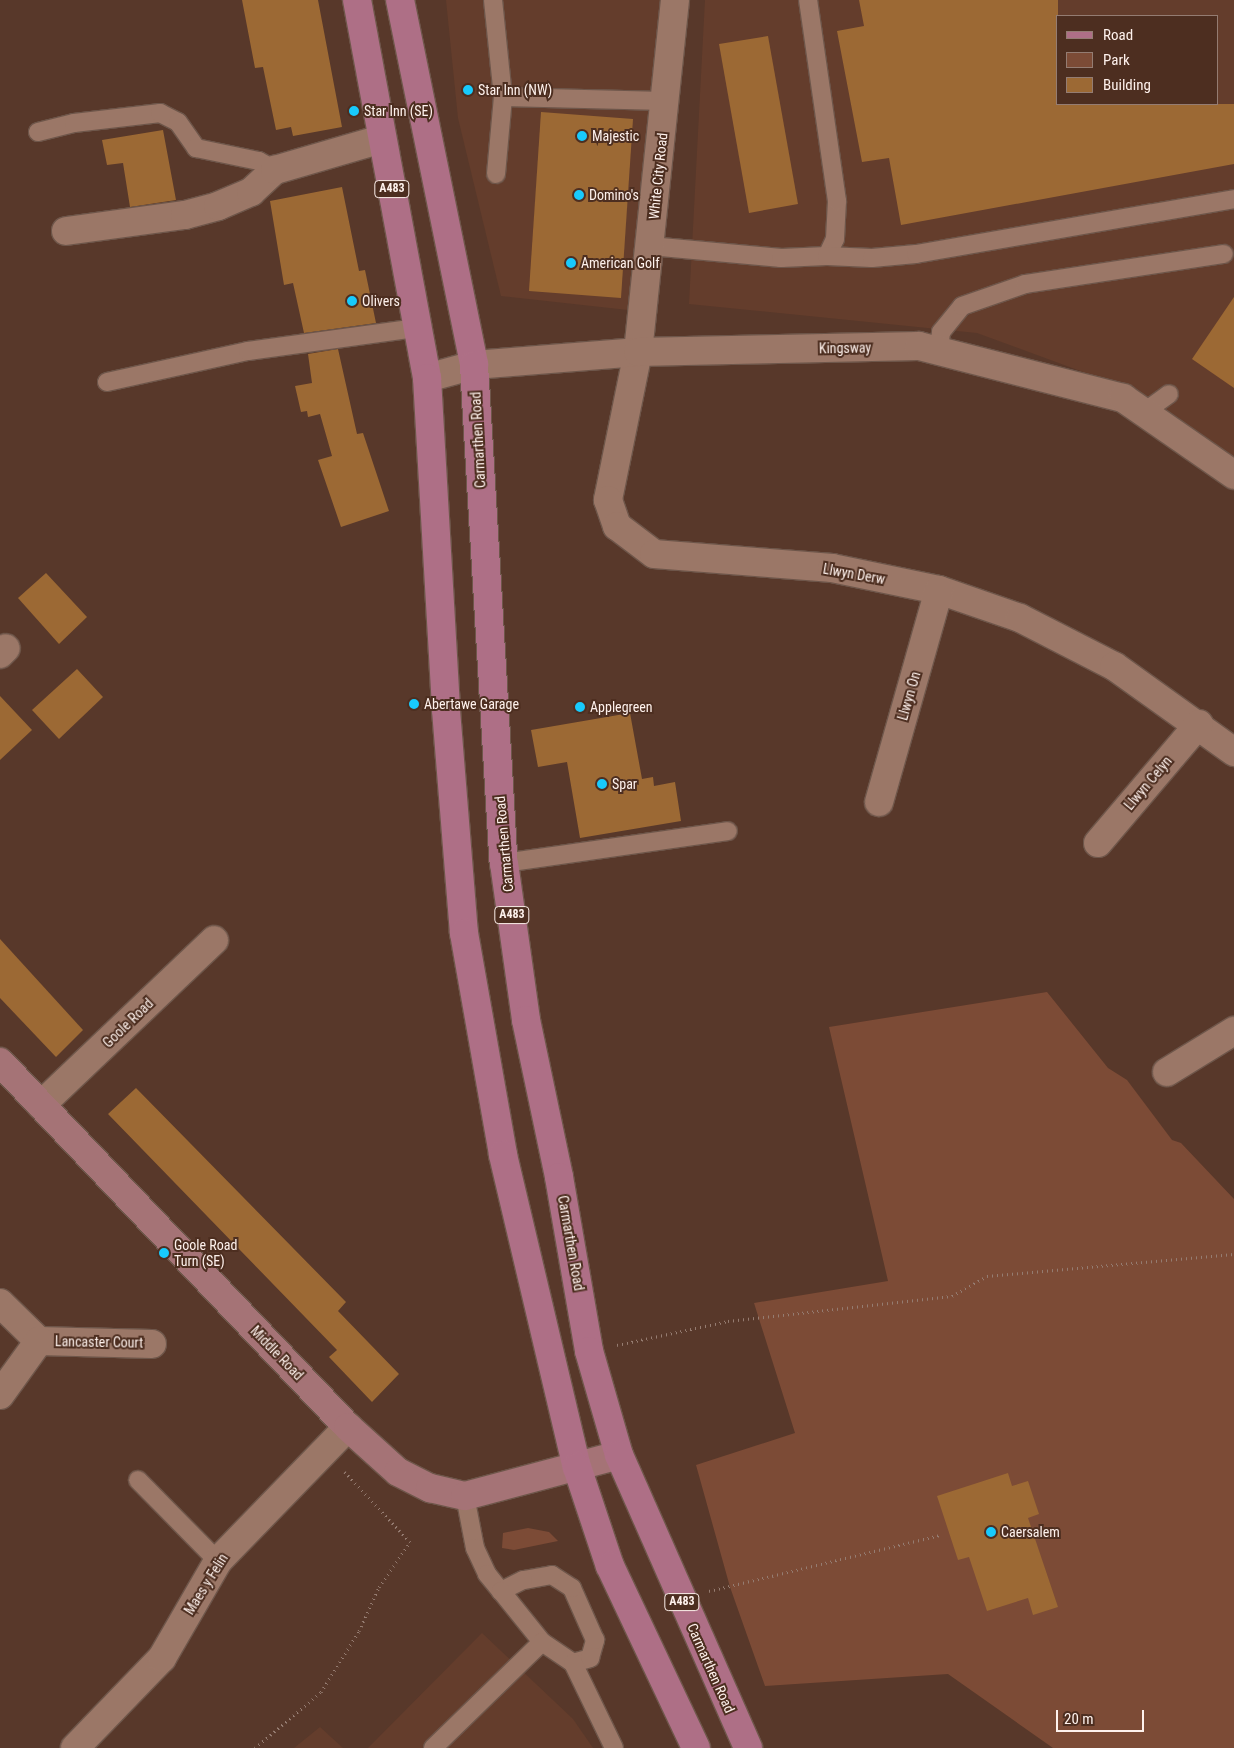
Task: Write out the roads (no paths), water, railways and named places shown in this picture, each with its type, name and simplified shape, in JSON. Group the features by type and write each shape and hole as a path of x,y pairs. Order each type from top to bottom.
{"main road":[{"name":"A483","path":"357,0 427,378 446,710 464,933 503,1155 577,1467 610,1566 696,1748"},
{"name":"Carmarthen Road","path":"400,0 474,365 504,863 526,1020 560,1178 589,1351 619,1455 748,1748"}],"street":[{"name":"White City Road","path":"638,352 666,102 675,0"},
{"path":"66,231 185,215 218,206 250,192 275,170 382,139"},
{"name":"Kingsway","path":"427,378 474,365 638,352 919,346 1122,398 1234,475"},
{"name":"Llwyn Derw","path":"638,352 608,500 617,526 629,537 654,554 832,568 939,590 1020,618 1114,666 1199,724 1234,752"},
{"name":"Llwyn On","path":"880,802 939,590"},
{"name":"Llwyn Celyn","path":"1098,843 1199,724"},
{"name":"Goole Road","path":"41,1105 214,940"},
{"path":"1167,1072 1234,1031"},
{"name":"Middle Road","path":"0,1062 348,1427 398,1472 430,1488 465,1496 619,1455"},
{"name":"Lancaster Court","path":"0,1303 39,1341 152,1344"},
{"path":"0,1395 39,1341"},
{"name":"Maes y Felin","path":"75,1748 162,1658 218,1561 348,1427"}],"lane":[{"path":"492,0 503,97 496,174"},
{"path":"808,0 837,201 835,239 827,256"},
{"path":"503,97 666,102"},
{"path":"38,132 83,122 160,114 178,122 196,148 260,161 275,170"},
{"path":"650,246 781,258 827,256 872,258 916,254 1234,199"},
{"path":"939,351 941,332 962,306 1025,284 1224,254"},
{"path":"107,382 248,351 417,328"},
{"path":"1143,413 1169,394"},
{"path":"504,863 728,831"},
{"path":"138,1480 218,1561"},
{"path":"465,1496 475,1548 502,1591 542,1642 573,1663 614,1748"},
{"path":"502,1591 522,1580 552,1575 572,1588 595,1640 590,1658 573,1663"},
{"path":"433,1748 542,1642"}],"place":[{"name":"Star Inn (NW)","path":"468,90"},
{"name":"Star Inn (SE)","path":"354,111"},
{"name":"Majestic","path":"582,136"},
{"name":"Domino's","path":"579,195"},
{"name":"American Golf","path":"571,263"},
{"name":"Olivers","path":"352,301"},
{"name":"Abertawe Garage","path":"414,704"},
{"name":"Applegreen","path":"580,707"},
{"name":"Spar","path":"602,784"},
{"name":"Goole Road Turn (SE)","path":"164,1253"},
{"name":"Caersalem","path":"991,1532"}]}
